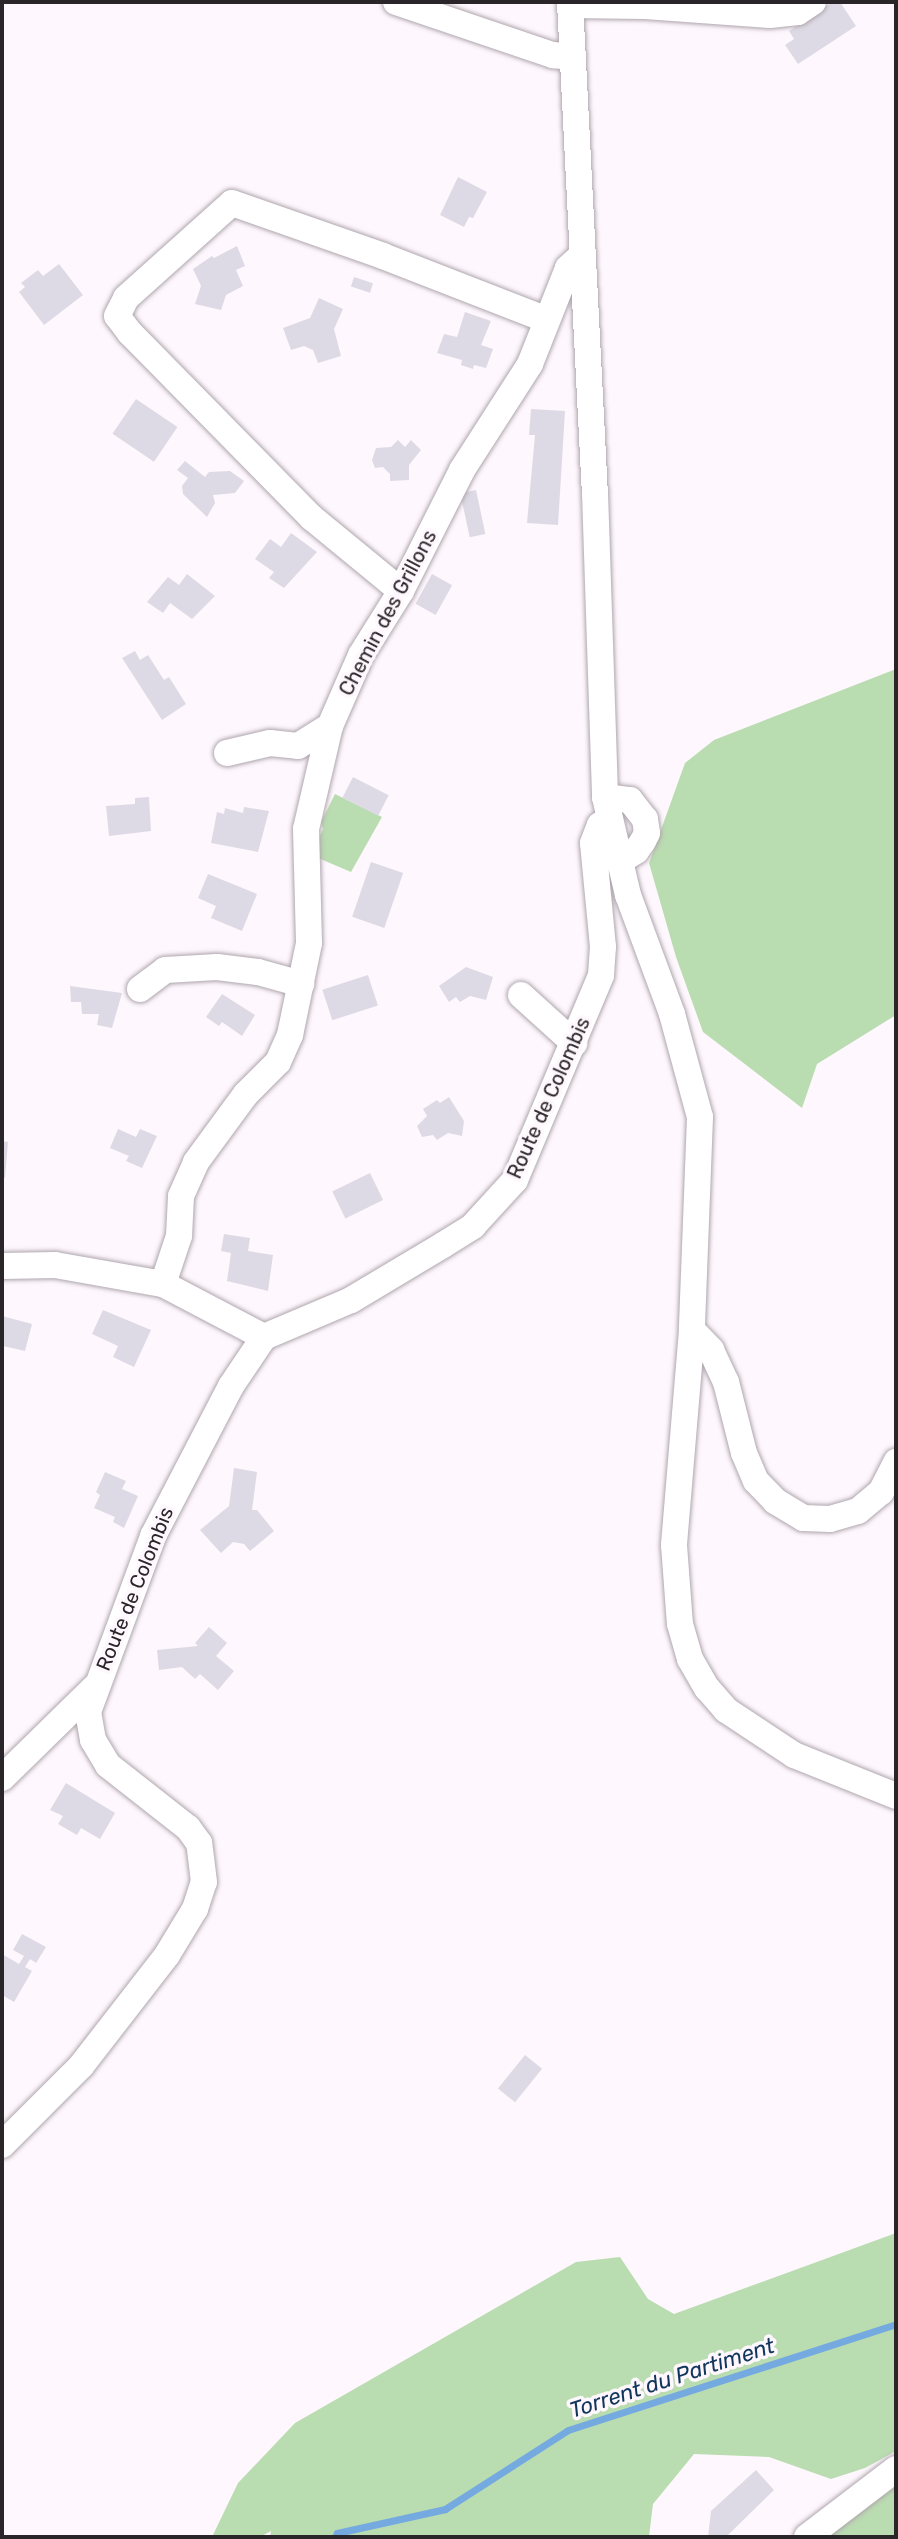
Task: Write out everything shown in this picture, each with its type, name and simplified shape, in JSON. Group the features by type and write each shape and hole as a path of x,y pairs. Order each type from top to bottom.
{"street":[{"path":"396,2 553,55 572,57"},
{"path":"813,2 798,12 778,15 570,3 572,57 595,493 607,808 618,862 672,1014 700,1117 692,1330 674,1545 675,1586 690,1659 707,1688 726,1710 794,1755 896,1796"},
{"path":"401,591 312,518 141,344 117,316 126,298 232,203 426,272 545,319"},
{"name":"Chemin des Grillons","path":"163,1284 179,1236 181,1196 196,1162 246,1094 278,1062 290,1035 309,943 306,829 330,726 361,655 401,591 462,470 530,364 545,319 568,268 582,255"},
{"path":"227,753 270,743 298,746 330,726"},
{"path":"607,808 630,800 645,819 647,833 643,841 636,851 618,862"},
{"name":"Route de Colombis","path":"96,1685 153,1536 231,1386 264,1337 351,1300 473,1226 497,1203 520,1170 601,975 603,947 593,843 607,808"},
{"path":"140,989 165,970 217,967 258,972 301,984"},
{"path":"521,995 574,1043"},
{"path":"2,1266 55,1265 163,1284 264,1337"},
{"path":"692,1330 711,1350 726,1382 744,1453 756,1481 775,1501 803,1518 830,1519 858,1511 881,1492 896,1462"},
{"path":"2,1778 96,1685"},
{"path":"2,2145 81,2066 167,1955 195,1909 204,1882 199,1843 188,1828 108,1765 93,1740 88,1712 96,1685"},
{"path":"807,2537 896,2469"}],"green space":[{"path":"896,669 896,1015 817,1064 802,1108 703,1032 676,957 649,863 685,763 714,740"},
{"path":"335,794 382,817 351,872 311,855 323,829 321,822"},
{"path":"896,2233 896,2451 865,2468 831,2479 769,2457 694,2454 653,2504 649,2537 270,2537 271,2531 260,2537 212,2537 238,2483 295,2423 576,2262 620,2257 648,2299 674,2314"},
{"path":"896,2482 896,2537 829,2537 850,2516"}],"building":[{"path":"833,2 840,2 856,26 798,64 785,45 794,39 789,31"},
{"path":"458,177 487,192 473,218 469,217 464,227 440,215"},
{"path":"237,246 245,266 236,270 243,286 226,295 221,310 195,304 201,286 193,269 212,256 214,258"},
{"path":"59,264 83,295 44,325 19,292 25,287 21,283 38,270 43,276"},
{"path":"354,277 373,283 370,293 351,287"},
{"path":"319,298 343,309 334,329 341,356 318,363 313,350 304,346 291,350 283,328 310,318"},
{"path":"465,312 491,321 481,345 493,349 486,368 474,365 473,369 461,365 462,360 437,353 444,334 457,337"},
{"path":"136,399 177,427 154,462 113,434"},
{"path":"531,409 565,411 558,525 527,523 535,435 529,435"},
{"path":"398,440 405,447 411,440 421,450 409,465 409,480 390,481 390,474 383,467 375,468 372,460 376,448 391,447"},
{"path":"185,461 205,477 209,472 230,471 244,481 235,493 213,495 215,503 207,517 183,494 182,486 188,478 177,470"},
{"path":"476,490 485,534 470,537 460,493"},
{"path":"291,533 317,552 284,588 269,578 274,572 255,559 270,539 281,547"},
{"path":"187,574 215,596 192,619 170,603 163,613 147,602 168,577 179,585"},
{"path":"432,574 452,585 436,615 416,604"},
{"path":"135,651 140,660 148,655 164,680 169,677 186,704 162,720 122,658"},
{"path":"353,777 389,795 378,816 343,797"},
{"path":"149,797 151,831 109,836 106,806 135,804 135,798"},
{"path":"244,807 269,811 258,852 211,843 217,812 224,814 225,808 243,813"},
{"path":"371,862 403,873 384,928 352,917"},
{"path":"208,874 257,894 242,931 211,918 216,906 198,898"},
{"path":"466,967 493,977 486,1000 470,996 460,1002 456,997 449,1002 439,986"},
{"path":"368,975 378,1005 332,1020 322,990"},
{"path":"70,986 122,993 112,1028 97,1025 99,1014 82,1014 81,1002 71,1002"},
{"path":"222,994 255,1015 242,1036 222,1022 219,1026 206,1017"},
{"path":"449,1097 464,1121 462,1136 448,1133 437,1140 433,1135 422,1137 417,1126 427,1116 423,1109"},
{"path":"118,1129 136,1137 140,1129 157,1136 142,1168 126,1161 129,1156 110,1148"},
{"path":"2,1141 8,1142 5,1178 2,1177"},
{"path":"370,1173 383,1200 345,1218 332,1191"},
{"path":"224,1234 250,1238 248,1251 273,1255 268,1291 227,1281 231,1253 221,1251"},
{"path":"103,1310 151,1330 134,1367 113,1357 118,1346 92,1334"},
{"path":"2,1316 32,1324 25,1351 3,1346"},
{"path":"234,1468 257,1472 252,1510 257,1510 274,1531 250,1551 244,1544 233,1542 221,1553 200,1530 229,1506"},
{"path":"105,1472 126,1481 122,1489 138,1496 124,1528 113,1522 115,1517 94,1508 100,1495 96,1492"},
{"path":"209,1627 227,1643 216,1656 234,1671 218,1690 200,1674 195,1679 182,1667 159,1670 157,1650 198,1646 195,1643"},
{"path":"66,1783 115,1813 100,1839 81,1828 77,1835 58,1824 63,1816 50,1810"},
{"path":"22,1934 46,1947 36,1963 30,1959 25,1967 32,1971 14,2002 2,1995 2,1954 19,1964 24,1956 13,1950"},
{"path":"525,2055 542,2069 515,2102 498,2088"},
{"path":"756,2470 774,2490 726,2537 708,2537 711,2511"}],"waterway":[{"name":"Torrent du Partiment","path":"335,2537 337,2533 445,2509 568,2430 896,2324"}]}
